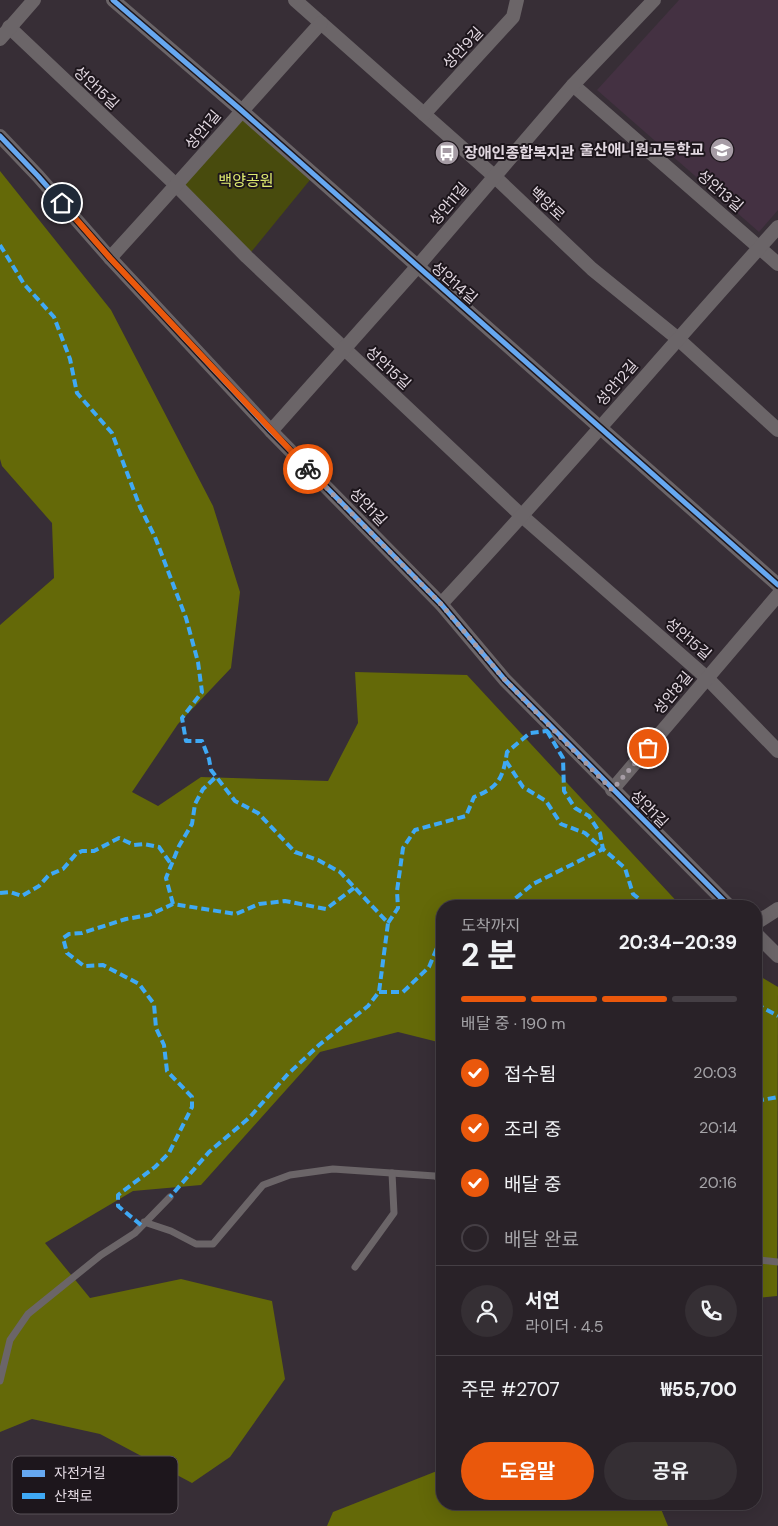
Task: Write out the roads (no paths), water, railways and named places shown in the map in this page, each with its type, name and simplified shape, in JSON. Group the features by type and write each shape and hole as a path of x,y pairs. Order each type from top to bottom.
{"street":[{"path":"0,39 34,0"},
{"name":"성안14길","path":"113,0 241,110 778,586"},
{"name":"백양로","path":"295,0 494,176 592,268 678,338 778,430"},
{"name":"성안9길","path":"424,114 513,17 518,0"},
{"name":"성안11길","path":"271,431 573,85 654,0"},
{"name":"성안1길","path":"110,258 321,22"},
{"name":"성안15길","path":"9,27 176,186 247,257 522,516 707,678 778,750"},
{"name":"성안13길","path":"573,85 778,264"},
{"name":"성안1길","path":"0,136 110,258 271,431 441,604 505,680 723,900"},
{"name":"성안12길","path":"441,604 522,516 678,338 778,228"},
{"name":"성안8길","path":"612,790 778,595"},
{"path":"762,919 778,909"},
{"path":"762,940 778,956"}],"lane":[{"path":"144,1222 170,1231 196,1244 213,1244 263,1185 290,1175 333,1168 436,1177"},
{"path":"355,1267 394,1213 392,1173"},
{"path":"0,1381 10,1340 28,1314 101,1255 135,1233 170,1197"},
{"path":"762,1260 778,1262"}],"place":[{"name":"울산애니원고등학교","path":"722,150"},
{"name":"장애인종합복지관","path":"447,153"}],"park label":[{"name":"백양공원","path":"246,181"}]}
